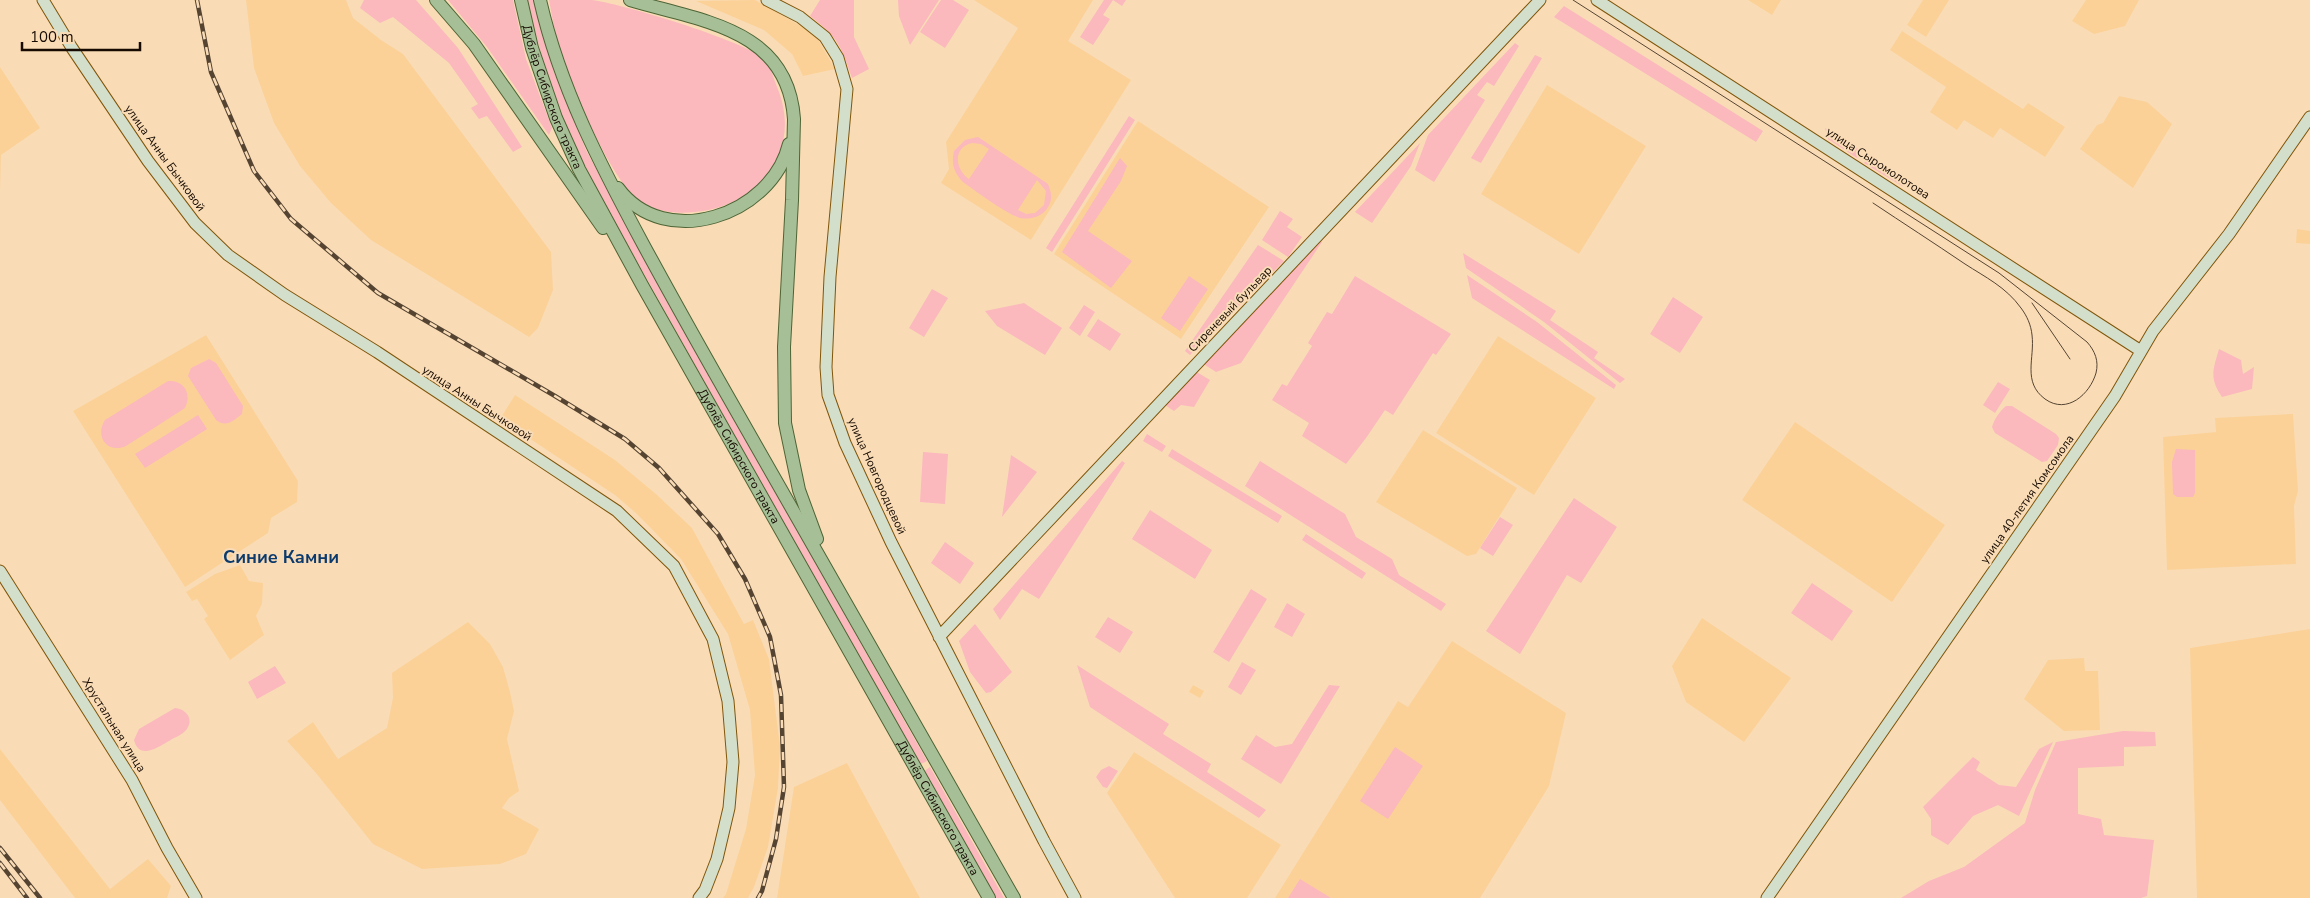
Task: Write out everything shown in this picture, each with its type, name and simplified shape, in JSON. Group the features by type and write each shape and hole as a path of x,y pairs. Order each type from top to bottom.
{"main road":[{"path":"436,0 474,44 642,285"},
{"name":"Дублёр Сибирского тракта","path":"520,0 532,48 556,118 579,169 642,285 989,898"},
{"name":"Дублёр Сибирского тракта","path":"540,0 566,86 583,129 607,178 703,353 1014,898"},
{"name":"Дублёр Сибирского тракта","path":"630,0 728,29 753,42 775,61 786,80 794,108 794,119 792,200 784,346 785,423 799,490 812,529 843,599"},
{"name":"Дублёр Сибирского тракта","path":"566,86 622,193 647,212 674,220 702,219 718,216 749,202 762,191 782,166 794,119"}],"street":[{"name":"улица Анны Бычковой","path":"43,0 72,48 148,161 195,223 228,255 285,295 377,352 617,511 674,566 713,639 728,701 733,762 727,819 717,859 705,890 699,898"},
{"name":"улица Новгородцевой","path":"767,0 800,17 825,37 838,58 844,73 847,89 826,334 828,394 845,443 891,542 1075,898"},
{"name":"Сиреневый бульвар","path":"939,637 1540,0"},
{"name":"улица Сыромолотова","path":"1597,0 2141,351"},
{"name":"улица 40-летия Комсомола","path":"1768,898 2086,439 2115,396 2153,331 2229,234 2310,117"},
{"name":"Хрустальная улица","path":"0,571 132,780 167,848 196,898"}],"shaded area":[{"path":"246,0 346,0 353,18 403,54 551,252 553,290 538,328 529,337 371,240 331,203 300,166 274,123 254,68"},
{"path":"364,0 416,0 458,48 522,147 513,152 487,116 479,119 471,108 478,104 449,63 393,17 380,23 360,8"},
{"path":"448,0 513,0 526,59 552,128 549,135 487,47"},
{"path":"527,0 535,0 554,72 586,150 649,268 927,761 919,765 600,195 570,135 548,80"},
{"path":"549,0 605,2 653,15 735,43 754,52 765,60 772,73 784,111 784,133 779,153 770,172 756,187 738,199 717,208 680,213 652,208 639,201 628,190 616,173 581,104 558,44"},
{"path":"755,0 815,34 835,69 803,76 792,54 764,30 696,1"},
{"path":"820,0 854,0 854,37 869,69 852,78 845,58 833,36 810,16"},
{"path":"898,0 939,0 910,45 899,16"},
{"path":"941,0 953,0 969,10 945,48 920,32"},
{"path":"974,0 1093,0 1068,41 1131,80 1031,240 941,183 949,169 946,142 1018,28"},
{"path":"1104,0 1113,0 1103,15 1110,19 1093,45 1080,37"},
{"path":"1113,0 1126,0 1122,6"},
{"path":"1748,0 1781,0 1772,15"},
{"path":"1923,0 1949,0 1926,37 1907,25"},
{"path":"2086,0 2139,0 2125,26 2094,34 2072,21"},
{"path":"1564,6 1763,131 1756,142 1554,17"},
{"path":"1902,31 2023,109 2028,103 2065,127 2045,157 2000,128 1993,138 1964,120 1957,130 1930,112 1946,87 1890,50"},
{"path":"1515,43 1519,46 1494,86 1487,82 1477,95 1485,100 1434,182 1415,170 1428,135"},
{"path":"1535,55 1542,58 1481,163 1471,158"},
{"path":"0,67 40,128 1,155 0,193"},
{"path":"1547,85 1646,146 1579,254 1481,194"},
{"path":"2119,96 2147,102 2172,124 2133,188 2080,149 2097,125 2103,123"},
{"path":"1129,116 1135,120 1052,252 1046,248"},
{"path":"1138,121 1269,207 1181,339 1054,254"},
{"path":"1825,128 1862,151 1857,158 1828,139"},
{"path":"978,137 1048,184 1051,197 1050,204 1046,210 1034,217 1020,218 999,207 963,182 955,172 953,160 954,151 965,140","holes":["972,143 981,144 989,149 969,179 961,170 958,159 961,149","1037,180 1046,191 1044,205 1035,213 1026,214 1018,210"]},
{"path":"1420,143 1411,166 1372,223 1355,212"},
{"path":"1869,156 1910,182 1902,186 1864,163"},
{"path":"1120,158 1127,166 1121,181 1088,231 1132,261 1111,288 1062,252"},
{"path":"1280,211 1293,219 1287,227 1302,237 1288,257 1262,240"},
{"path":"2297,229 2310,231 2310,244 2296,243"},
{"path":"1319,240 1322,242 1241,363 1216,372 1202,363"},
{"path":"1258,245 1284,261 1190,355 1185,351"},
{"path":"1463,253 1556,311 1550,320 1598,352 1594,358 1625,379 1620,383 1544,322 1466,268"},
{"path":"1467,275 1537,322 1616,385 1614,389 1472,298"},
{"path":"1189,276 1208,289 1180,331 1161,318"},
{"path":"1355,276 1451,334 1436,355 1433,353 1393,415 1385,410 1346,464 1302,436 1309,423 1272,400 1282,384 1287,386 1312,346 1308,343 1327,312 1332,314"},
{"path":"932,289 948,298 924,337 909,328"},
{"path":"1673,297 1703,317 1680,353 1650,334"},
{"path":"1024,303 1062,328 1045,355 997,326 985,311"},
{"path":"1084,305 1095,312 1080,336 1069,328"},
{"path":"1098,319 1121,334 1110,351 1087,336"},
{"path":"206,335 298,481 297,502 271,518 268,533 185,587 73,411"},
{"path":"1498,336 1596,398 1534,495 1436,433"},
{"path":"2219,349 2241,360 2243,374 2254,367 2252,389 2222,397 2215,384 2213,374"},
{"path":"209,359 216,363 243,406 242,414 229,423 216,420 188,376 191,368"},
{"path":"1195,371 1210,380 1194,407 1181,405 1174,411 1165,405"},
{"path":"168,381 174,381 185,388 188,397 185,408 126,446 114,448 109,446 102,438 101,432 105,420"},
{"path":"1998,382 2010,389 1995,413 1983,405"},
{"path":"515,395 615,460 656,494 692,528 744,624 753,620 769,659 780,746 778,788 768,847 754,887 748,898 723,898 726,894 746,829 755,775 750,710 728,634 681,559 637,514 615,495 500,419"},
{"path":"2006,406 2012,406 2056,434 2059,438 2058,445 2047,461 2042,462 1995,433 1992,427 1993,424"},
{"path":"2293,414 2298,491 2294,506 2296,564 2167,570 2163,437 2216,432 2215,418"},
{"path":"198,415 207,429 145,468 135,454"},
{"path":"1795,422 1945,525 1892,602 1742,500"},
{"path":"1423,430 1517,488 1476,554 1467,556 1376,502"},
{"path":"1147,434 1166,446 1162,452 1143,441"},
{"path":"1172,449 1282,516 1278,523 1168,456"},
{"path":"2176,449 2195,450 2195,493 2193,497 2177,497 2173,494 2172,462"},
{"path":"923,452 948,454 945,504 920,502"},
{"path":"1011,455 1037,472 1002,517"},
{"path":"1122,461 1125,463 1039,599 1022,589 1000,620 993,609"},
{"path":"1260,461 1345,514 1356,537 1392,559 1399,575 1446,604 1441,611 1245,486"},
{"path":"1574,498 1617,527 1581,583 1567,575 1520,654 1486,631"},
{"path":"1150,510 1212,550 1195,579 1132,539"},
{"path":"1500,517 1513,525 1493,556 1480,548"},
{"path":"1306,534 1366,573 1362,579 1302,540"},
{"path":"945,542 974,563 960,584 931,563"},
{"path":"240,565 249,581 263,583 262,604 256,616 264,635 230,660 204,619 208,616 197,599 192,601 186,592 215,574"},
{"path":"1812,583 1853,611 1832,641 1791,613"},
{"path":"1251,589 1267,599 1229,662 1213,652"},
{"path":"1287,603 1305,614 1292,637 1274,627"},
{"path":"1108,617 1133,632 1120,653 1095,637"},
{"path":"1702,618 1791,678 1744,742 1686,702 1672,666"},
{"path":"468,622 490,644 503,667 514,711 507,739 519,791 509,798 502,808 539,829 526,854 500,864 422,869 373,844 316,773 287,741 313,722 338,759 387,728 393,698 392,673"},
{"path":"975,624 1012,672 991,692 986,693 970,672 959,641"},
{"path":"2310,629 2310,898 2197,898 2190,648"},
{"path":"1452,641 1566,713 1549,786 1480,898 1275,898 1398,701 1408,707"},
{"path":"2084,658 2085,671 2098,671 2100,730 2064,731 2024,699 2048,660"},
{"path":"1242,662 1256,670 1241,695 1228,687"},
{"path":"1077,665 1169,724 1163,734 1211,764 1207,772 1266,810 1259,818 1090,707"},
{"path":"275,666 286,683 257,699 248,682"},
{"path":"1193,685 1204,691 1200,698 1189,692"},
{"path":"1329,685 1340,686 1281,784 1241,759 1256,735 1275,747 1292,744"},
{"path":"175,708 185,712 189,717 189,723 185,732 149,751 140,750 134,740 139,729"},
{"path":"2123,731 2155,732 2156,746 2124,747 2124,766 2078,768 2078,814 2101,819 2104,835 2154,840 2147,896 2141,898 1901,898 1929,881 1964,867 2025,823 2035,790 2056,742"},
{"path":"2053,742 2019,816 1998,805 1973,816 1948,845 1931,835 1931,819 1923,807 1973,757 1980,762 1976,770 1999,785 2016,787 2039,749"},
{"path":"1395,747 1423,766 1388,819 1360,801"},
{"path":"0,749 110,889 148,859 171,886 167,898 75,898 0,800"},
{"path":"1134,752 1281,845 1247,898 1175,898 1107,793"},
{"path":"847,763 920,898 777,898 794,787"},
{"path":"1109,766 1118,771 1107,788 1103,787 1096,777 1101,770"},
{"path":"930,767 1004,898 995,898 923,772"},
{"path":"1300,879 1331,898 1288,898"}],"tram line":[{"path":"1573,0 1999,273 2090,345 2096,356 2097,369 2093,381 2083,395 2076,400 2061,405 2045,399 2038,392 2032,377 2030,324 2025,314 2009,294 1873,203"},
{"path":"2032,303 2070,359"}],"railway":[{"path":"197,0 211,72 254,171 291,219 378,293 625,439 659,468 718,534 745,579 770,637 781,695 784,787 776,839 762,891 758,898"},
{"path":"0,848 40,898"},
{"path":"0,863 27,898"}],"district":[{"name":"Синие Камни","path":"281,557"}]}
